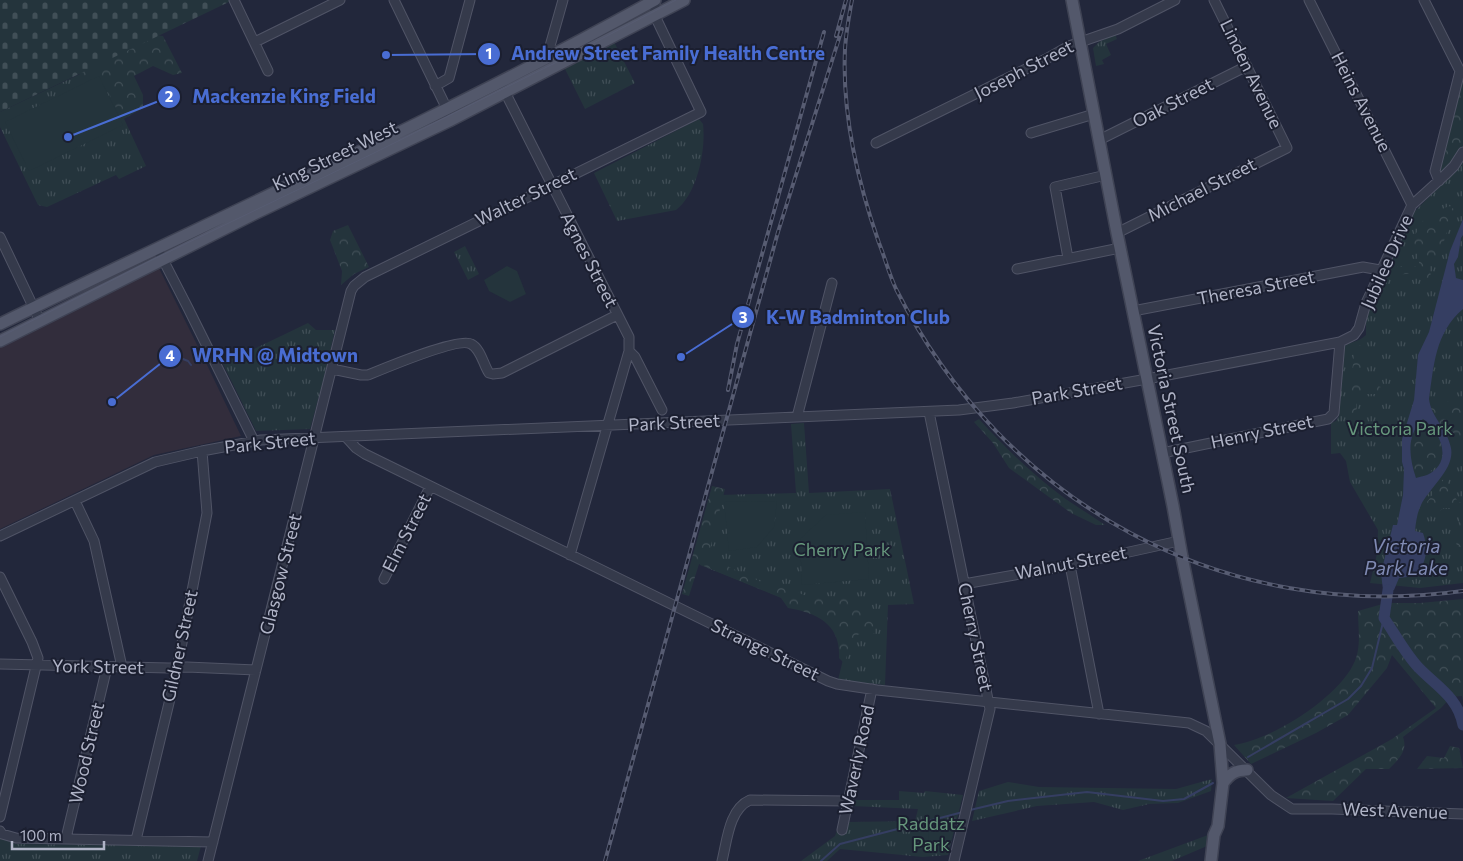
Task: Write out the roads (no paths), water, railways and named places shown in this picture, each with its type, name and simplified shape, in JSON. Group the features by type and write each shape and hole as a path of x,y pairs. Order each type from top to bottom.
{"main road":[{"name":"King Street West","path":"0,324 447,109 502,87 554,55 655,0"},
{"name":"King Street West","path":"0,341 502,87 655,16 684,0"},
{"name":"Victoria Street South","path":"1072,0 1220,744 1223,783 1218,826 1214,835 1212,861"},
{"path":"1223,783 1232,772 1246,770"}],"street":[{"path":"234,0 268,72"},
{"path":"254,42 340,0"},
{"path":"394,0 447,109"},
{"path":"435,86 449,78 470,0"},
{"path":"554,55 550,46 563,0"},
{"path":"655,0 655,16"},
{"name":"Joseph Street","path":"876,143 1081,41 1118,29 1175,0"},
{"name":"Linden Avenue","path":"1214,0 1287,148"},
{"name":"Heins Avenue","path":"1310,0 1412,205"},
{"path":"1424,0 1462,72 1435,171 1439,181"},
{"name":"Walter Street","path":"354,286 366,277 701,112 655,16"},
{"name":"Oak Street","path":"1099,140 1247,66"},
{"name":"Agnes Street","path":"502,87 629,338 629,351 635,356 662,410"},
{"path":"1031,132 1094,114"},
{"name":"Michael Street","path":"1117,233 1287,148"},
{"name":"Jubilee Drive","path":"1357,331 1366,302 1412,205 1454,166 1463,152"},
{"path":"1068,258 1055,187 1106,175"},
{"path":"0,237 40,321"},
{"path":"157,248 193,316 254,441"},
{"path":"1017,269 1120,248"},
{"name":"Theresa Street","path":"1133,311 1363,267 1380,270"},
{"path":"797,417 832,283"},
{"name":"Glasgow Street","path":"208,861 349,299 354,286"},
{"path":"332,369 361,375 368,374 448,346 465,342 476,347 489,373 497,374 617,315"},
{"name":"Park Street","path":"0,536 147,465 202,451 254,441 929,412 981,408 1340,342 1349,338 1357,331"},
{"name":"Henry Street","path":"1162,453 1328,419 1334,413 1340,342"},
{"path":"570,555 629,351"},
{"name":"Cherry Street","path":"929,412 990,709 954,861"},
{"name":"Strange Street","path":"346,437 356,448 365,454 430,487 828,681 872,689 1189,724 1206,731 1220,744"},
{"name":"Gildner Street","path":"136,840 177,668 207,513 202,451"},
{"name":"Elm Street","path":"384,579 430,487"},
{"path":"75,501 94,541 122,667"},
{"name":"Walnut Street","path":"964,584 1070,565 1179,541"},
{"path":"1070,565 1099,714"},
{"path":"0,576 36,649 38,658 0,818"},
{"name":"York Street","path":"0,664 256,670"},
{"name":"Wood Street","path":"66,838 107,667"},
{"name":"Waverly Road","path":"842,830 872,689"},
{"name":"West Avenue","path":"1220,744 1271,795 1292,810 1327,809 1463,814"},
{"path":"722,861 733,817 742,803 750,800 848,801"},
{"path":"0,831 2,834 16,838 213,842"}],"water":[{"name":"Victoria Park Lake","path":"1463,219 1463,235 1458,257 1454,264 1456,278 1463,280 1463,309 1454,318 1441,339 1437,350 1429,399 1433,412 1447,435 1451,456 1446,471 1425,498 1418,514 1415,531 1423,533 1426,545 1422,566 1416,576 1399,578 1394,590 1383,590 1381,573 1393,525 1397,525 1403,495 1402,439 1414,400 1418,355 1429,332 1450,251","holes":["1423,419 1439,439 1442,455 1440,463 1435,469 1427,475 1416,478 1410,447 1411,439"]}],"waterway":[{"path":"183,359 191,365"},
{"path":"1388,590 1384,618 1413,662 1451,699 1463,725"},
{"path":"1248,757 1348,699 1361,686 1372,668 1384,618"},
{"path":"970,810 1008,801 1087,792 1163,801 1184,799 1213,783"},
{"path":"821,861 840,844 963,812"}],"tram line":[{"path":"0,337 152,260 557,62 676,0"}],"railway":[{"path":"836,36 846,0"},
{"path":"852,0 845,49 846,98 853,148 871,220 896,289 942,365 997,432 1060,488 1130,533 1207,567 1289,588 1374,596 1463,591"},
{"path":"605,861 778,232 842,29"},
{"path":"728,390 737,344 824,32"}],"place":[{"name":"Andrew Street Family Health Centre","path":"386,55"},
{"name":"Mackenzie King Field","path":"68,137"},
{"name":"K-W Badminton Club","path":"681,357"},
{"name":"WRHN @ Midtown","path":"112,402"}],"park label":[{"name":"Victoria Park","path":"1400,429"},
{"name":"Cherry Park","path":"842,550"},
{"name":"Raddatz Park","path":"931,834"}]}
